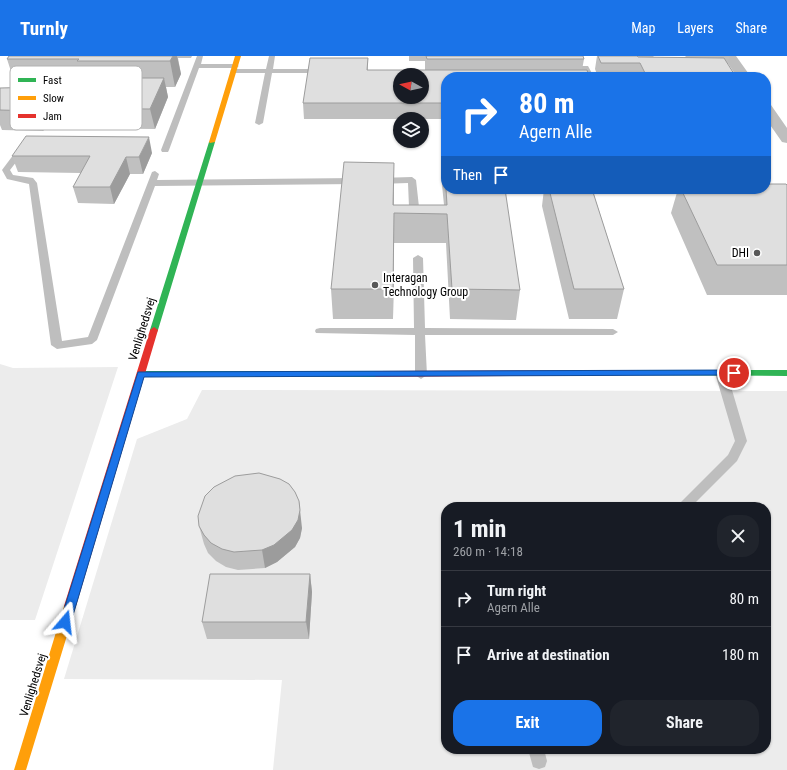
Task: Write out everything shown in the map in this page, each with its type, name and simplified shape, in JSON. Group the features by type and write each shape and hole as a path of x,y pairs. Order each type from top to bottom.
{"street":[{"name":"Venlighedsvej","path":"20,770 238,56"},
{"path":"730,56 741,72"},
{"path":"771,116 787,139"},
{"path":"141,374 421,375 787,373"}],"lane":[{"path":"165,150 200,56"},
{"path":"259,123 272,56"},
{"path":"197,66 269,71 316,67 330,71"},
{"path":"562,68 585,68 587,72"},
{"path":"27,143 6,170 10,177 30,180 33,183 57,345 92,340 154,179 200,182 412,180 414,207"},
{"path":"418,258 421,375"},
{"path":"320,331 613,332"},
{"path":"688,502 733,458 741,441 721,374"}],"shaded area":[{"path":"0,364 13,368 118,367 35,620 0,620"},
{"path":"202,390 787,391 787,770 273,770 282,680 64,679 137,439 187,419"}],"building":[{"path":"9,56 173,56 170,61 77,61 79,59 7,59"},
{"path":"426,56 583,56 584,59 427,59"},
{"path":"598,56 724,58 733,72 644,72 640,63 601,63"},
{"path":"310,58 368,58 367,70 393,70 393,103 303,103"},
{"path":"429,70 587,70 588,72 441,72 441,103 429,103"},
{"path":"142,78 164,78 150,109 142,109"},
{"path":"0,88 10,88 10,110 0,110"},
{"path":"26,136 149,137 139,157 126,157 110,187 73,187 90,156 12,156"},
{"path":"344,162 394,163 393,205 447,205 446,194 506,194 520,290 452,289 447,214 394,213 393,289 331,289"},
{"path":"771,184 786,184 787,265 717,265 683,194 771,194"},
{"path":"550,194 594,194 624,289 574,289"},
{"path":"259,473 280,479 289,484 295,492 299,501 300,510 298,520 292,530 274,545 262,550 234,552 222,549 211,543 199,526 198,516 205,496 214,487 235,476"},
{"path":"210,574 310,574 306,622 202,622"}],"traffic: fast":[{"path":"154,330 212,142"},
{"path":"634,373 787,373"},
{"path":"141,374 376,374"}],"traffic: slow":[{"path":"212,142 238,56"},
{"path":"20,770 70,606"}],"traffic: jam":[{"path":"70,606 154,330"},
{"path":"376,374 634,373"}],"place":[{"name":"DHI","path":"757,253"},
{"name":"Interagan Technology Group","path":"375,285"}],"route":[{"path":"65,622 141,374 192,373 343,375 734,373"}]}
